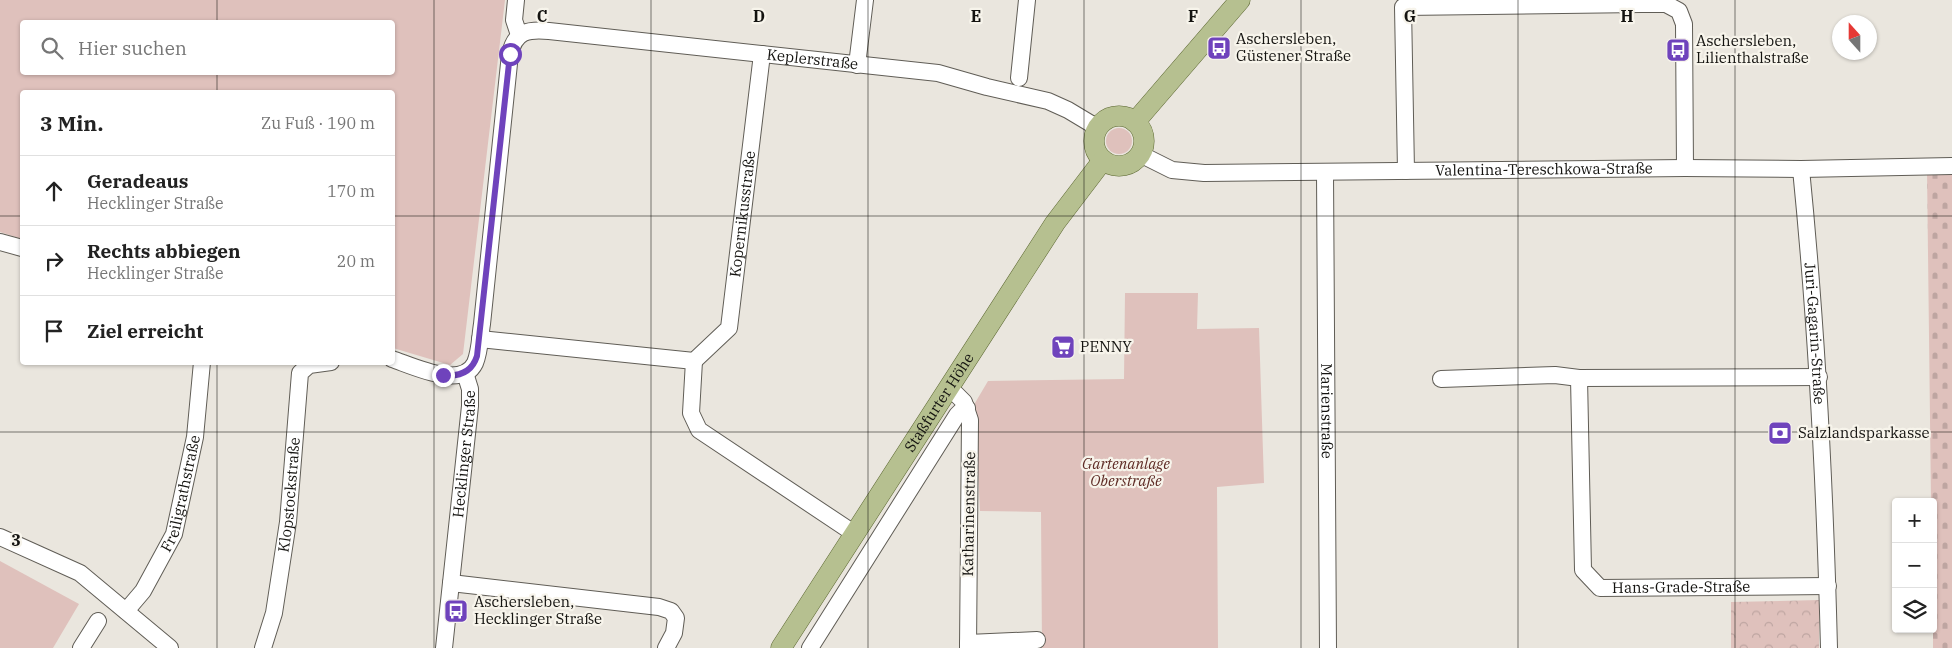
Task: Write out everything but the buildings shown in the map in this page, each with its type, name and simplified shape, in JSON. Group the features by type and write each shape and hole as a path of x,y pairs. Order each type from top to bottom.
{"main road":[{"path":"1135,122 1240,0"},
{"path":"1116,116 1126,117 1135,122 1142,131 1144,138 1143,148 1134,161 1122,166 1110,164 1102,160 1094,144 1098,128 1106,120 1116,116"},
{"name":"Staßfurter Höhe","path":"781,648 1055,223 1102,160"}],"street":[{"path":"516,0 514,20 519,35"},
{"path":"858,65 865,0"},
{"path":"1019,78 1027,0"},
{"path":"1406,171 1403,7 1666,4 1680,5 1684,24 1685,168"},
{"name":"Keplerstraße","path":"519,35 536,30 938,73 987,87 1041,99 1068,110 1098,128"},
{"name":"Hecklinger Straße","path":"444,648 470,406 470,389 465,373 475,364 480,339 510,54 511,47 519,35"},
{"name":"Kopernikusstraße","path":"694,361 729,328 762,54"},
{"name":"Valentina-Tereschkowa-Straße","path":"1140,154 1172,170 1186,172 1325,173 1952,166"},
{"name":"Juri-Gagarin-Straße","path":"1802,169 1819,377 1829,648"},
{"name":"Marienstraße","path":"1325,173 1328,648"},
{"path":"0,242 20,247"},
{"path":"480,339 694,361 691,413 700,430 855,534"},
{"path":"395,360 443,375 459,376 465,373"},
{"name":"Freiligrathstraße","path":"126,611 143,591 174,534 195,437 202,365"},
{"name":"Klopstockstraße","path":"264,648 274,613 288,522 300,373 310,365"},
{"path":"1442,379 1555,376 1579,378 1819,377"},
{"name":"Hans-Grade-Straße","path":"1579,378 1583,570 1600,588 1828,586"},
{"path":"948,387 960,396 967,408"},
{"name":"Katharinenstraße","path":"967,408 970,420 968,645"},
{"name":"Staßfurter Höhe","path":"810,648 957,415 967,408"},
{"path":"0,537 80,573 170,648"},
{"path":"451,583 659,607 671,611 676,618 674,633 666,648"},
{"path":"81,648 98,621"},
{"path":"968,645 1037,640"}],"green space":[{"path":"0,0 505,0 463,354 450,365 395,349 395,90 20,90 20,238 0,232"},
{"path":"1119,128 1128,132 1132,141 1128,150 1119,154 1110,150 1106,141 1110,132"},
{"path":"1927,170 1952,170 1952,648 1933,648 1933,633 1937,633 1937,498 1931,498"},
{"name":"Gartenanlage Oberstraße","path":"1125,293 1198,293 1197,329 1259,328 1264,483 1217,487 1218,648 1042,648 1041,512 980,511 975,403 988,381 1124,379"},
{"path":"0,561 79,604 53,648 0,648"},
{"path":"1819,600 1819,648 1731,648 1731,602"}],"place":[{"name":"Aschersleben, Güstener Straße","path":"1219,48"},
{"name":"Aschersleben, Lilienthalstraße","path":"1678,50"},
{"name":"PENNY","path":"1063,347"},
{"name":"Salzlandsparkasse","path":"1780,433"},
{"name":"Aschersleben, Hecklinger Straße","path":"456,611"}],"route":[{"path":"443,375 459,376 465,373 475,364 477,356 510,54"}]}
